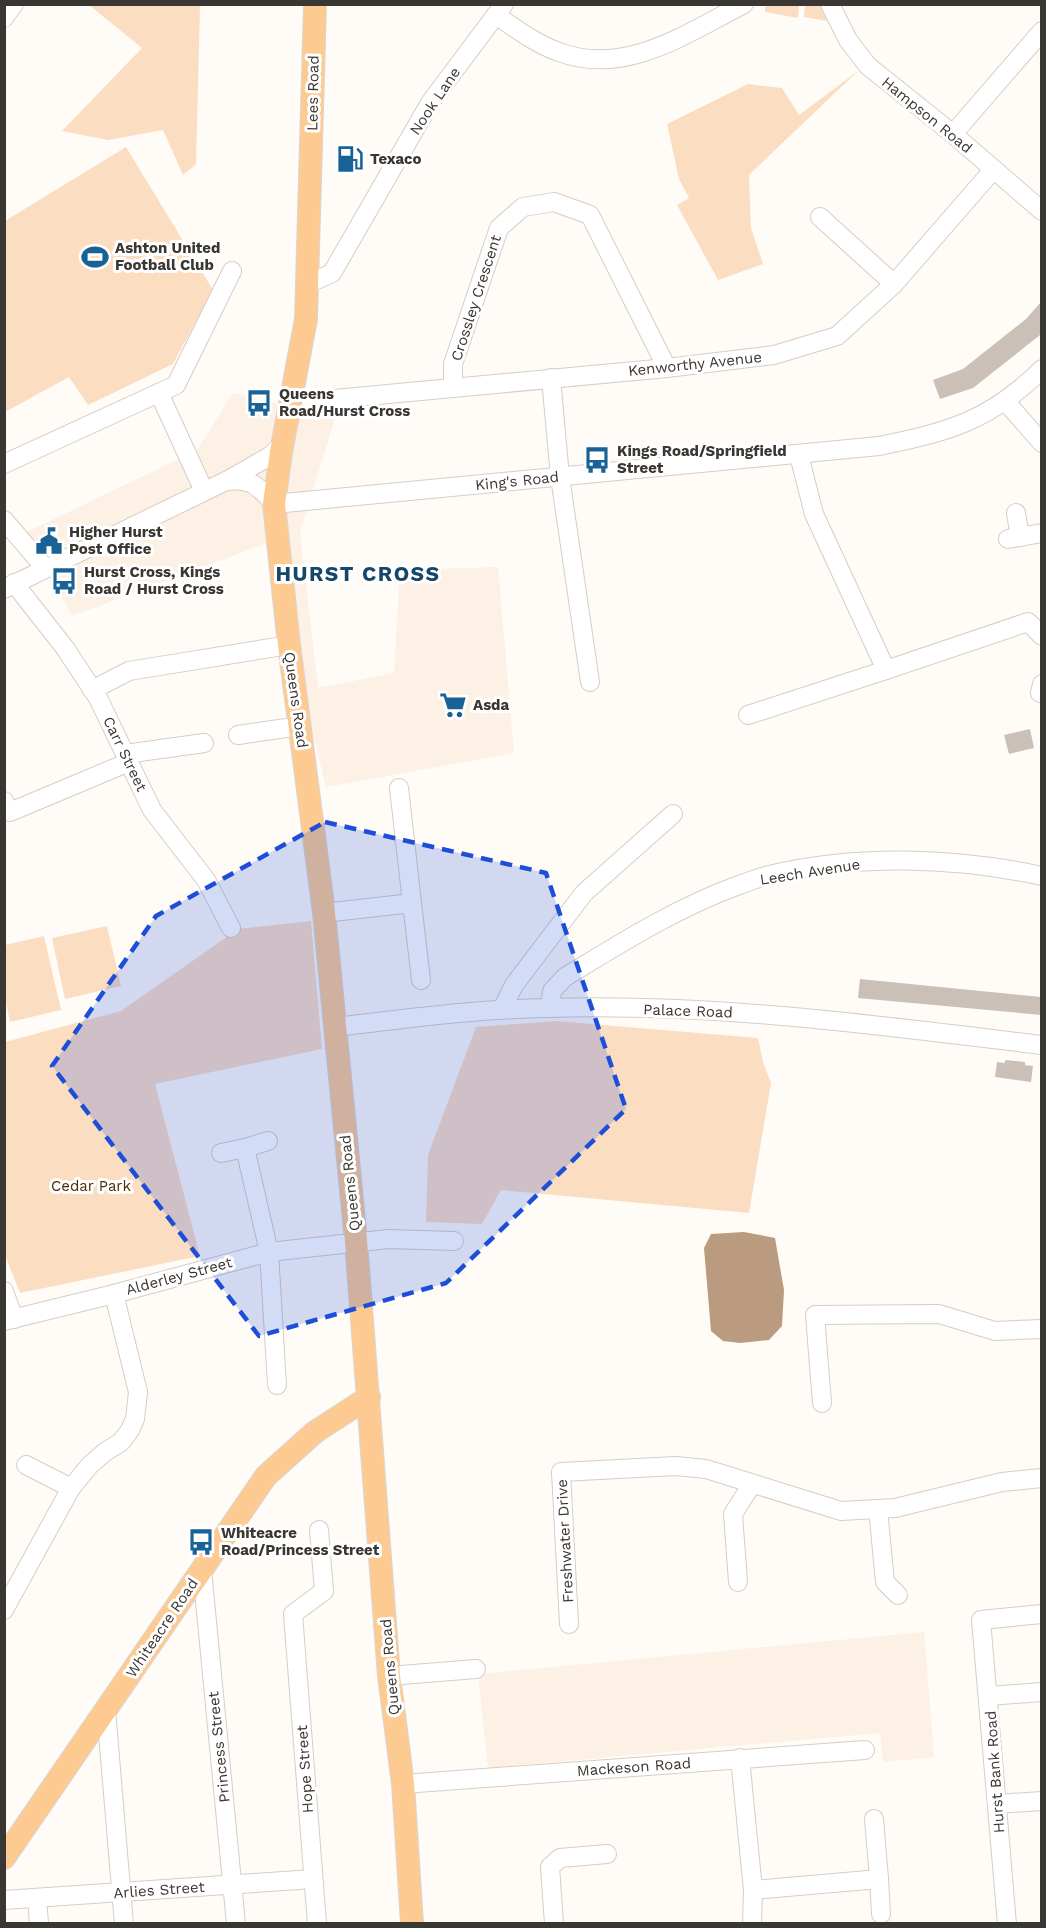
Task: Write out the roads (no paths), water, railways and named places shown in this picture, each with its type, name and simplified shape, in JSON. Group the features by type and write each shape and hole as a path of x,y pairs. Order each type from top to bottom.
{"main road":[{"name":"Lees Road","path":"308,284 315,4"},
{"name":"Queens Road","path":"308,284 306,318 282,445 274,504 289,645 324,912 356,1241 389,1676 403,1784 412,1923"},
{"name":"Whiteacre Road","path":"4,1858 266,1476 315,1432 369,1397"}],"street":[{"path":"4,18 14,4"},
{"path":"500,10 531,39 584,60 606,60 628,58 648,52 744,4"},
{"name":"Hampson Road","path":"830,4 848,40 868,66 953,134 1041,211"},
{"name":"Nook Lane","path":"308,284 332,273 430,103 500,10"},
{"path":"953,134 1041,31"},
{"name":"Kenworthy Avenue","path":"324,400 774,356 837,336 894,284 993,170"},
{"name":"Crossley Crescent","path":"453,388 453,364 499,228 523,207 555,202 590,215 667,368"},
{"path":"820,217 894,284"},
{"path":"4,464 176,385 232,271"},
{"name":"King's Road","path":"274,504 879,446 931,436 975,420 1005,401 1041,369"},
{"path":"551,378 560,477 590,682"},
{"path":"159,393 204,491"},
{"path":"1005,401 1041,443"},
{"path":"9,586 226,481 270,456 282,445"},
{"path":"799,455 814,514 885,670"},
{"path":"226,481 239,480 255,485 274,504"},
{"path":"1016,513 1014,538 1041,533"},
{"path":"4,520 45,568"},
{"name":"Carr Street","path":"9,586 65,648 98,698 152,810 206,880 231,928"},
{"path":"748,715 1028,622 1041,636"},
{"path":"92,690 129,672 289,645"},
{"path":"238,735 300,726"},
{"path":"7,807 127,758 204,743"},
{"path":"399,788 420,980"},
{"path":"502,1009 514,985 584,893 673,813"},
{"name":"Leech Avenue","path":"550,1008 552,991 565,977 667,916 718,893 768,875 834,864 900,861 972,865 1041,876"},
{"path":"324,912 412,903"},
{"name":"Palace Road","path":"334,1027 502,1009 709,1011 854,1023 1041,1045"},
{"path":"221,1153 268,1141"},
{"path":"245,1148 269,1252 277,1385"},
{"name":"Alderley Street","path":"9,1320 269,1252 388,1239 454,1241"},
{"path":"4,1291 9,1320"},
{"path":"4,1610 71,1488 90,1465 121,1442 130,1431 135,1419 138,1392 114,1294"},
{"path":"822,1403 815,1315 939,1314 995,1331 1041,1329"},
{"path":"26,1465 71,1488"},
{"name":"Freshwater Drive","path":"569,1624 561,1472 676,1466 706,1469 752,1484"},
{"path":"738,1582 733,1514 752,1484 841,1511 895,1508 1002,1482 1041,1478"},
{"path":"878,1509 885,1582 898,1595"},
{"name":"Hope Street","path":"317,1923 294,1614 324,1591 319,1530"},
{"name":"Princess Street","path":"202,1570 236,1923"},
{"name":"Hurst Bank Road","path":"1007,1923 981,1620 1041,1614"},
{"path":"389,1676 476,1669"},
{"path":"989,1696 1041,1692"},
{"path":"106,1710 124,1923"},
{"name":"Mackeson Road","path":"403,1784 865,1750"},
{"path":"740,1758 753,1890 752,1923"},
{"path":"997,1803 1041,1801"},
{"path":"874,1819 881,1914"},
{"path":"554,1923 550,1867 560,1858 607,1854"},
{"name":"Arlies Street","path":"4,1900 313,1879"},
{"path":"753,1890 879,1879"},
{"path":"37,1898 39,1923"}],"place":[{"name":"Texaco","path":"350,159"},
{"name":"Ashton United Football Club","path":"95,257"},
{"name":"Queens Road/Hurst Cross","path":"259,403"},
{"name":"Kings Road/Springfield Street","path":"597,460"},
{"name":"Higher Hurst Post Office","path":"49,541"},
{"name":"Hurst Cross, Kings Road / Hurst Cross","path":"64,581"},
{"name":"Asda","path":"453,705"},
{"name":"Whiteacre Road/Princess Street","path":"201,1542"}],"district":[{"name":"HURST CROSS","path":"358,573"}],"park label":[{"name":"Cedar Park","path":"91,1186"}]}
